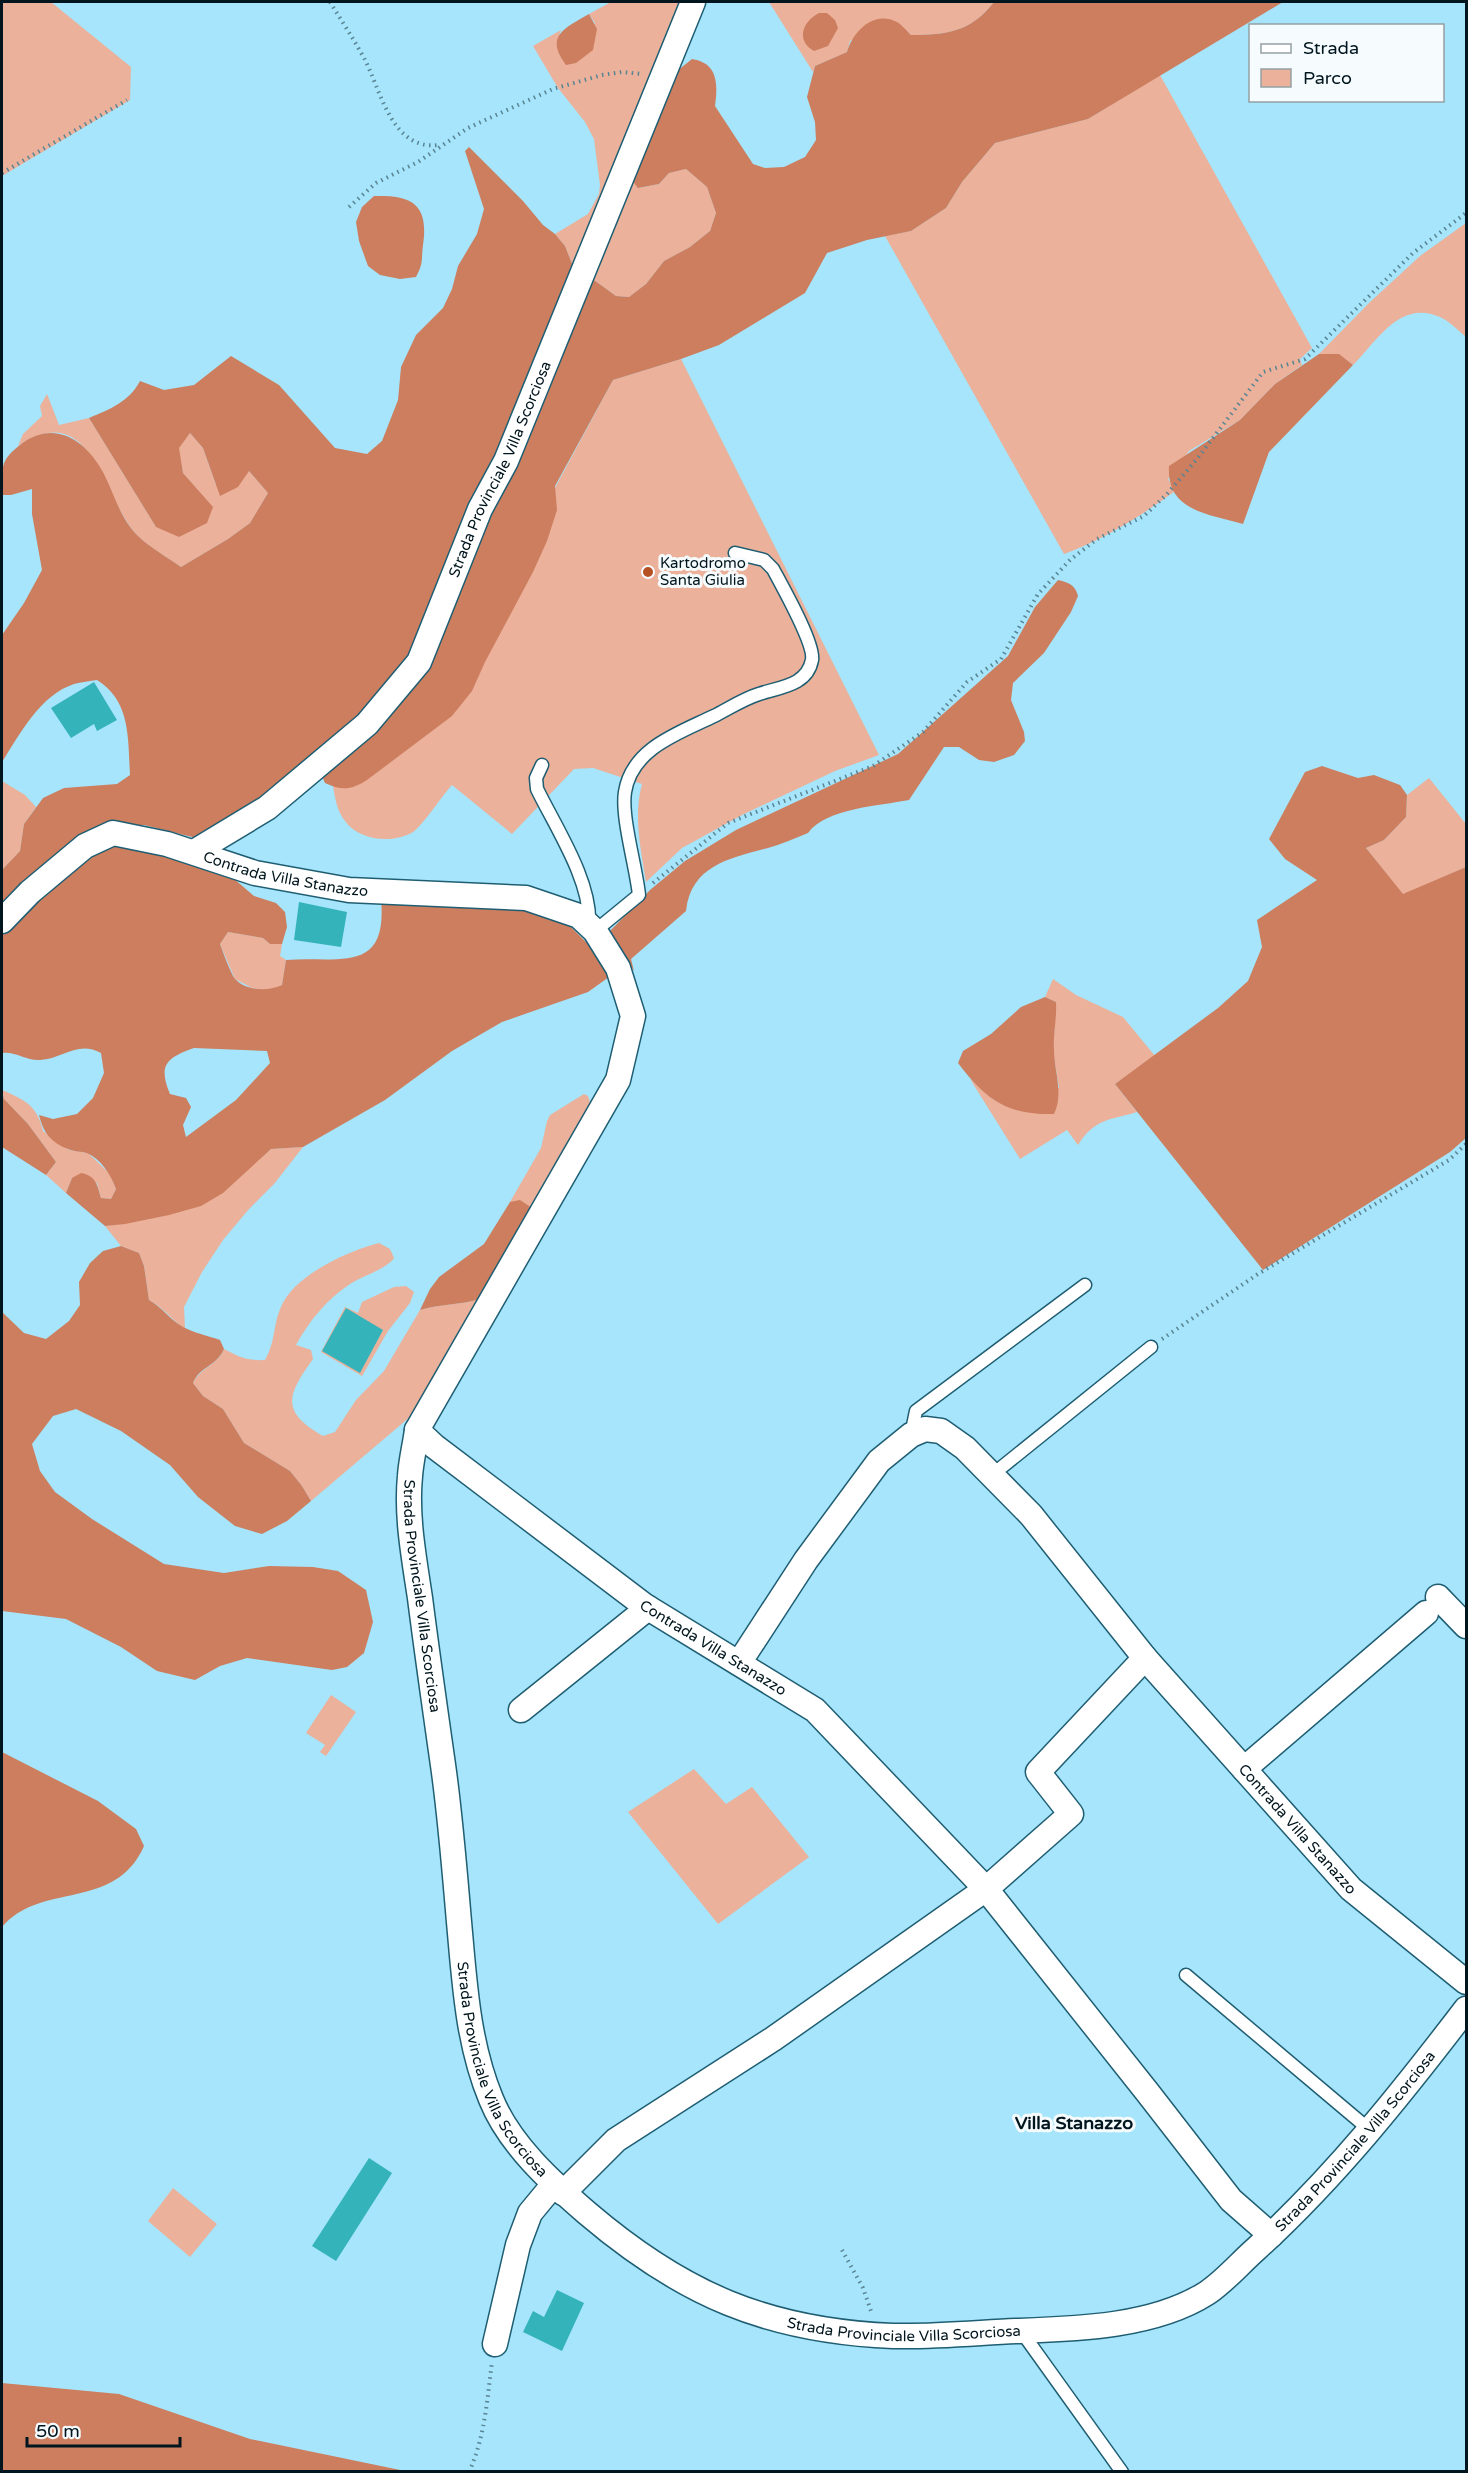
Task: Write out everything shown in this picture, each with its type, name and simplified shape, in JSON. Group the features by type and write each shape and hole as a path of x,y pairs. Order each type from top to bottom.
{"street":[{"name":"Strada Provinciale Villa Scorciosa","path":"194,852 267,808 367,724 419,662 480,509 506,461 693,2"},
{"name":"Contrada Villa Stanazzo","path":"2,921 30,892 85,846 113,833 194,852 255,873 349,890 526,898 579,916 592,928"},
{"name":"Strada Provinciale Villa Scorciosa","path":"592,928 618,968 633,1016 618,1080 417,1430 410,1479 411,1537 449,1810 467,2008 476,2054 492,2103 521,2148 559,2189 626,2247 667,2274 713,2298 777,2320 835,2331 896,2336 1058,2329 1142,2319 1169,2311 1208,2292 1271,2235 1371,2131 1467,2009"},
{"name":"Contrada Villa Stanazzo","path":"911,1435 925,1429 941,1431 964,1448 992,1475 1031,1515 1145,1658 1351,1889 1467,1982"},
{"name":"Contrada Villa Stanazzo","path":"417,1430 434,1446 648,1608 815,1710 986,1889 1231,2200 1271,2235"},
{"path":"739,1663 806,1560 879,1461 911,1435"},
{"path":"1244,1769 1432,1605 1467,1626"},
{"path":"521,1710 648,1608"},
{"path":"495,2344 518,2245 530,2213 616,2140 773,2039 986,1889 1071,1814 1038,1772 1145,1658"}],"lane":[{"path":"542,765 536,778 537,789 586,889 592,928 639,895 625,809 625,792 631,771 642,757 657,744 757,694 787,686 802,679 813,658 809,642 773,569 764,560 735,553"},
{"path":"911,1435 916,1411 1085,1285"},
{"path":"992,1475 1151,1347"},
{"path":"1186,1976 1371,2131"},
{"path":"1021,2331 1122,2472"}],"path":[{"path":"330,2 364,59 382,101 401,132 421,145 440,145"},
{"path":"350,207 376,183 399,169 418,162 468,128 553,89 575,81 621,72 661,78"},
{"path":"2,173 127,100"},
{"path":"639,895 728,823 873,766 923,732 967,682 1001,659 1038,594 1070,560 1097,539 1144,516 1167,494 1197,459 1263,372 1305,359 1413,253 1467,213"},
{"path":"1151,1347 1258,1274 1449,1160 1467,1144"},
{"path":"842,2250 863,2288 879,2334"},
{"path":"469,2472 477,2454 483,2430 495,2344"}],"green space":[{"path":"2,2 51,2 131,67 130,100 2,176"},
{"path":"611,2 690,2 576,274 565,246 555,234 588,214 599,194 600,185 594,139 585,122 558,88 533,46 561,30 558,48 566,64 595,23 589,14"},
{"path":"769,2 994,2 976,20 957,30 911,35 896,22 850,41 847,52 815,66 813,72"},
{"path":"1160,75 1312,348 1300,359 1302,365 1275,384 1240,420 1189,451 1168,479 1175,491 1122,526 1064,554 885,236 911,231 946,208 962,182 995,143 1088,119"},
{"path":"686,169 707,187 716,213 710,231 690,247 664,261 646,284 629,297 616,296 587,275 631,179 639,188 659,184 669,173"},
{"path":"1466,223 1466,337 1440,317 1426,313 1413,314 1390,325 1353,365 1339,355 1319,354 1420,256"},
{"name":"Kartodromo Santa Giulia","path":"681,359 879,755 835,771 744,814 682,848 646,882 638,821 642,784 593,768 574,769 512,834 452,785 417,828 405,836 377,838 351,828 340,813 333,786 456,672 613,380"},
{"path":"47,394 59,425 89,418 156,527 212,507 183,473 178,447 190,433 203,448 216,485 249,471 268,493 250,523 181,567 152,548 136,534 124,518 92,457 79,442 63,433 43,434 18,446 23,434 42,416 40,406"},
{"path":"1429,778 1466,824 1466,867 1403,895 1366,848 1384,840 1406,817 1407,795"},
{"path":"2,781 25,795 36,807 24,824 20,851 2,870"},
{"path":"228,932 263,938 270,944 282,944 280,956 286,960 282,985 270,991 252,988 235,979 220,944"},
{"path":"1053,979 1076,995 1123,1017 1155,1056 1115,1084 1137,1112 1097,1125 1084,1136 1078,1145 1067,1130 1020,1159 970,1079 994,1100 1059,1088 1053,1051 1056,1002 1045,997"},
{"path":"2,1090 29,1104 37,1115 43,1131 69,1150 88,1153 110,1174 116,1189 111,1199 101,1198 97,1183 72,1178 66,1193 46,1175 56,1162 28,1124 4,1099"},
{"path":"584,1094 588,1096 590,1102 588,1109 532,1208 510,1202 541,1148 550,1115"},
{"path":"303,1147 274,1184 223,1240 202,1272 184,1307 185,1329 149,1300 144,1266 139,1253 121,1246 105,1226 142,1220 250,1166 271,1149"},
{"path":"379,1243 390,1249 394,1258 385,1266 350,1284 334,1296 313,1319 296,1345 311,1350 313,1359 294,1392 292,1401 294,1410 309,1427 323,1436 335,1432 356,1400 384,1371 420,1310 480,1299 411,1416 311,1501 290,1471 244,1443 223,1409 203,1396 193,1383 200,1373 221,1355 224,1349 244,1358 265,1360 281,1307 297,1285 338,1258"},
{"path":"406,1286 414,1292 410,1303 388,1331 362,1376 321,1352 345,1307 358,1313 362,1302 394,1287"},
{"path":"331,1695 356,1712 326,1756 320,1752 325,1745 306,1733"},
{"path":"694,1769 726,1804 752,1787 809,1857 718,1924 628,1812"},
{"path":"173,2188 217,2224 190,2257 148,2221"}],"shaded area":[{"path":"994,2 1283,2 1088,119 995,143 962,182 946,208 911,231 867,240 827,253 805,293 719,345 613,380 555,486 557,510 547,541 472,691 452,716 367,780 346,788 325,783 319,769 422,665 587,275 616,296 629,297 646,284 664,261 690,247 710,231 716,213 707,187 686,169 669,173 659,184 638,188 631,179 677,71 692,59 707,65 716,83 715,106 753,164 765,168 784,167 805,157 816,140 815,122 807,97 815,66 847,52 854,37 865,25 872,21 888,19 899,23 911,35 936,34 967,26"},
{"path":"827,13 835,20 838,28 828,46 814,51 805,42 803,31 813,16"},
{"path":"589,14 597,29 593,50 576,63 566,65 557,47 557,40 565,29"},
{"path":"469,147 523,201 543,225 555,234 565,246 576,274 421,658 365,723 208,841 144,825 105,826 2,915 2,870 20,851 24,824 43,798 64,788 117,784 130,775 128,735 122,710 108,689 97,680 74,684 51,697 32,717 2,762 2,635 24,603 42,570 32,514 32,489 2,495 3,469 6,459 24,442 46,433 56,433 76,441 85,448 100,467 130,527 147,544 181,567 250,523 268,493 249,471 238,487 220,496 203,448 190,433 179,448 183,473 213,507 207,523 179,537 156,527 89,418 125,400 140,381 164,390 194,385 231,356 279,385 335,448 367,454 382,441 398,400 401,367 416,335 443,308 452,289 458,266 477,234 484,209 465,151"},
{"path":"374,196 399,197 408,200 420,211 424,231 421,264 416,277 400,279 380,275 368,266 359,241 356,222 362,207"},
{"path":"1319,354 1339,354 1353,365 1269,452 1243,524 1204,513 1182,502 1170,481 1169,466 1240,420 1275,384"},
{"path":"1058,580 1071,585 1078,596 1071,612 1044,653 1013,683 1011,700 1024,732 1025,741 1014,755 994,762 979,760 959,747 944,747 909,800 840,813 827,818 808,833 715,866 704,873 696,883 689,895 686,911 631,959 634,971 609,932 650,890 685,861 736,830 898,754 1008,656 1035,607"},
{"path":"1322,766 1358,778 1374,775 1400,785 1407,795 1406,817 1384,840 1366,848 1403,894 1466,867 1466,1138 1450,1152 1263,1270 1115,1084 1218,1008 1248,981 1262,947 1257,920 1317,880 1285,859 1269,839 1305,772"},
{"path":"100,844 132,845 226,872 254,896 276,903 285,912 287,927 282,944 270,944 263,938 228,932 220,944 237,981 256,989 270,989 282,985 286,960 341,959 368,951 377,940 381,923 381,899 534,910 571,927 594,950 609,977 588,992 502,1022 452,1051 385,1100 303,1147 271,1149 223,1193 201,1206 169,1215 105,1226 66,1193 72,1178 81,1173 93,1179 101,1198 111,1199 116,1189 108,1173 92,1156 85,1152 62,1147 52,1140 45,1132 39,1115 53,1119 77,1114 93,1098 104,1073 101,1053 85,1048 40,1060 12,1053 2,1053 2,932","holes":["194,1048 267,1051 270,1063 236,1100 186,1137 183,1125 191,1107 186,1098 170,1094 166,1084 165,1069 171,1059"]},
{"path":"1045,997 1056,1002 1054,1058 1058,1098 1054,1114 1023,1112 999,1103 978,1087 958,1063 963,1051 991,1034 1021,1007"},
{"path":"2,1092 4,1099 28,1124 56,1162 46,1175 2,1147"},
{"path":"520,1200 532,1208 480,1299 420,1310 430,1289 439,1277 484,1244 510,1202"},
{"path":"121,1246 139,1253 144,1266 149,1300 183,1327 220,1340 224,1349 221,1355 196,1377 193,1383 203,1396 223,1409 244,1443 290,1471 311,1501 287,1521 262,1534 235,1526 198,1497 170,1465 121,1431 76,1409 53,1416 32,1444 40,1471 55,1492 92,1519 164,1564 224,1573 269,1566 313,1567 338,1571 366,1590 373,1622 364,1653 347,1667 332,1670 247,1658 220,1666 195,1680 157,1671 121,1647 66,1619 2,1611 2,1312 24,1333 46,1339 69,1321 80,1305 79,1282 90,1263 103,1251"},
{"path":"2,1752 98,1801 136,1829 144,1846 131,1867 115,1880 97,1889 37,1904 18,1913 2,1927"},
{"path":"2,2383 119,2394 250,2439 405,2471 2,2471"}],"building":[{"path":"94,682 117,720 97,731 94,724 71,738 51,708"},
{"path":"299,902 347,912 341,947 294,940"},
{"path":"346,1308 383,1330 360,1373 322,1351"},
{"path":"369,2158 392,2173 336,2261 312,2246"},
{"path":"557,2290 584,2303 562,2351 523,2332 533,2311 544,2317"}],"place":[{"name":"Kartodromo Santa Giulia","path":"648,572"}],"district":[{"name":"Villa Stanazzo","path":"1074,2123"}]}
